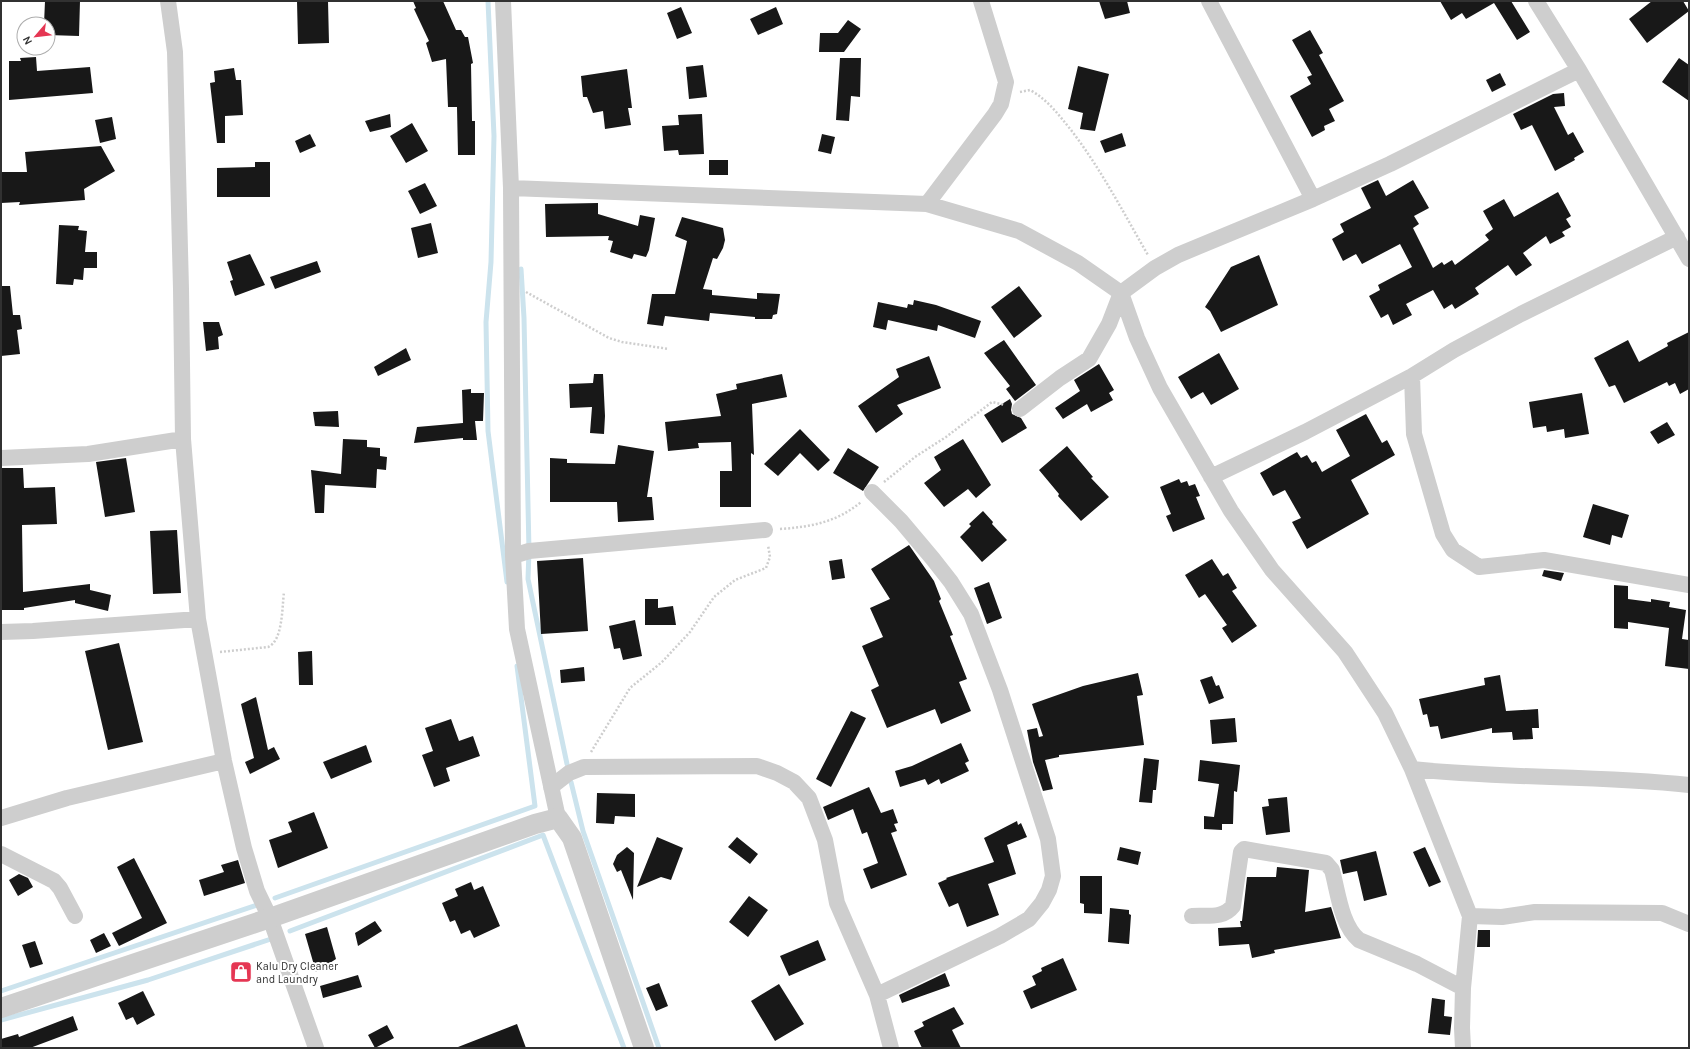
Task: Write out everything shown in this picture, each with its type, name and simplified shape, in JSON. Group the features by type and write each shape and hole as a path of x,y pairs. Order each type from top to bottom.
{"street":[{"path":"168,1 175,52 181,266 183,439 198,620 224,760 244,848 256,891 270,918 316,1048"},
{"path":"503,1 511,188 513,556 517,629 558,818 572,838 644,1048"},
{"path":"927,204 995,114 1004,95 1006,82 981,1"},
{"path":"1209,1 1313,199"},
{"path":"1536,1 1579,70 1689,259"},
{"path":"1020,409 1060,378 1089,359 1109,324 1121,293 1156,268 1178,255 1313,199 1390,164 1579,70"},
{"path":"511,188 927,204 1019,231 1078,263 1121,293 1137,338 1160,388 1231,511 1272,570 1345,652 1385,713 1412,769 1470,916 1463,988 1463,1048"},
{"path":"1211,477 1305,432 1412,376 1521,314 1677,237"},
{"path":"1412,376 1414,434 1443,534 1453,550 1479,567 1544,560 1689,585"},
{"path":"1,458 88,454 183,439"},
{"path":"872,492 901,521 933,559 951,582 971,614 1000,690 1048,839 1053,876 1049,890 1042,903 1029,919 1000,936 877,995"},
{"path":"513,556 529,551 765,530"},
{"path":"1,632 198,620"},
{"path":"1,818 67,798 224,760"},
{"path":"551,787 570,773 584,767 757,766 777,773 794,782 809,798 824,840 837,903 877,995 891,1048"},
{"path":"1412,769 1456,774 1638,780 1689,785"},
{"path":"1,1008 270,918 536,824 558,818"},
{"path":"1192,916 1223,915 1233,906 1241,852 1244,849 1326,863 1332,870 1348,926 1353,935 1359,940 1417,964 1463,988"},
{"path":"1,854 54,880 75,916"},
{"path":"1470,916 1502,917 1535,912 1662,913 1689,924"}],"path":[{"path":"1004,95 1030,90 1044,98 1092,158 1156,268"},
{"path":"512,288 530,293 609,338 622,342 669,349"},
{"path":"584,767 595,744 630,688 662,662 681,642 714,597 735,580 766,568 770,556 765,530 805,528 838,518 915,457 946,437 992,402 1020,409"},
{"path":"204,654 268,647 273,644 278,634 284,592"}],"building":[{"path":"45,1 80,1 79,36 56,35 56,16 44,16"},
{"path":"297,1 328,1 329,43 298,44"},
{"path":"413,1 443,1 456,30 461,30 465,37 468,37 473,63 471,64 472,121 475,121 475,155 458,155 457,107 448,107 446,59 432,62 426,43 429,41 414,9 416,8"},
{"path":"1099,1 1127,1 1130,13 1105,19"},
{"path":"1440,1 1511,1 1530,32 1517,40 1494,3 1466,19 1462,13 1451,20"},
{"path":"1652,1 1683,1 1689,11 1647,43 1629,19"},
{"path":"681,7 692,33 677,39 667,13"},
{"path":"776,7 783,24 758,35 750,19"},
{"path":"848,20 861,29 844,52 819,52 820,33 838,33"},
{"path":"1310,30 1323,53 1319,55 1344,101 1329,109 1335,121 1324,126 1325,130 1312,137 1290,96 1311,84 1307,77 1312,75 1292,40"},
{"path":"36,57 37,71 90,67 93,93 9,100 9,61 21,61 20,58"},
{"path":"840,58 861,58 860,97 851,96 849,121 836,120"},
{"path":"1679,58 1689,65 1689,101 1662,82"},
{"path":"703,65 707,97 689,99 686,67"},
{"path":"1078,66 1109,74 1095,131 1080,129 1083,113 1068,109"},
{"path":"234,68 236,80 241,80 243,115 225,116 225,143 217,143 210,83 215,82 214,71"},
{"path":"627,69 632,108 628,108 631,125 605,129 603,111 593,113 587,97 583,97 581,76"},
{"path":"1500,73 1506,85 1492,92 1486,80"},
{"path":"1564,93 1565,106 1554,107 1568,135 1573,132 1584,152 1574,158 1575,160 1555,171 1532,125 1521,130 1513,114 1553,94"},
{"path":"390,114 391,127 370,132 365,121"},
{"path":"702,114 704,154 679,155 678,150 664,151 662,126 679,125 678,115"},
{"path":"112,117 116,139 100,143 95,120"},
{"path":"412,123 428,151 406,163 390,136"},
{"path":"1122,133 1126,146 1105,153 1100,141"},
{"path":"310,134 316,146 300,153 295,141"},
{"path":"822,134 835,137 831,154 818,151"},
{"path":"101,146 115,171 84,189 85,200 19,205 20,202 1,203 1,172 27,172 25,152"},
{"path":"709,160 728,160 728,175 709,175"},
{"path":"255,162 270,162 270,197 217,197 217,168 255,167"},
{"path":"1378,180 1386,196 1413,180 1429,208 1414,216 1419,224 1413,228 1433,268 1442,262 1444,265 1452,260 1455,265 1489,240 1485,235 1493,229 1483,211 1504,199 1514,217 1558,192 1571,216 1566,219 1571,227 1562,232 1565,236 1550,244 1546,236 1523,253 1532,265 1516,276 1508,265 1475,288 1479,294 1455,309 1452,304 1444,309 1433,290 1406,304 1412,315 1393,325 1388,314 1381,318 1369,296 1380,290 1378,285 1412,267 1400,244 1362,264 1356,254 1343,261 1332,239 1344,232 1340,224 1371,208 1361,188"},
{"path":"425,183 437,206 420,214 408,191"},
{"path":"598,203 598,214 638,226 640,215 655,218 649,250 646,257 634,254 632,259 610,252 613,241 608,240 609,236 546,237 545,204"},
{"path":"682,217 723,228 725,240 723,248 717,259 713,258 703,289 712,290 712,295 757,299 757,293 780,294 777,314 773,315 772,319 755,319 755,317 710,313 709,321 665,316 663,326 647,324 652,294 675,294 687,241 675,236"},
{"path":"431,223 438,253 418,258 411,228"},
{"path":"59,225 79,226 78,230 87,231 85,252 97,252 97,268 84,268 83,280 74,279 73,285 56,284"},
{"path":"250,254 265,285 235,296 230,281 233,280 227,262"},
{"path":"1259,255 1278,305 1221,332 1210,311 1205,307 1231,267"},
{"path":"317,261 321,272 275,289 270,277"},
{"path":"1,286 10,286 13,315 20,315 22,329 17,330 20,354 1,356"},
{"path":"1019,286 1042,316 1014,338 991,307"},
{"path":"914,300 936,305 981,321 975,338 938,325 937,331 888,320 886,330 873,327 878,302 907,308 908,304 913,305"},
{"path":"203,322 219,322 223,335 218,337 219,349 206,351"},
{"path":"1689,332 1689,389 1680,394 1675,383 1669,386 1667,382 1624,403 1615,385 1609,387 1594,358 1628,340 1639,362 1668,346 1667,343"},
{"path":"1004,340 1036,385 1015,401 1006,389 1010,386 984,353"},
{"path":"406,348 411,360 378,376 374,367"},
{"path":"1219,353 1239,389 1211,405 1203,392 1191,399 1178,377"},
{"path":"929,356 941,388 897,405 903,414 876,433 858,406 899,377 896,369"},
{"path":"1099,364 1114,390 1109,393 1113,400 1091,412 1087,404 1063,419 1055,408 1080,391 1074,380"},
{"path":"594,374 603,374 605,416 604,434 590,433 592,407 570,408 569,384 593,383"},
{"path":"782,374 787,397 752,404 754,455 751,453 751,507 720,507 720,471 732,471 731,442 698,443 699,448 668,451 665,422 721,416 716,394 737,389 736,384"},
{"path":"471,389 471,393 484,393 483,421 475,421 477,440 463,440 463,438 414,443 417,427 463,423 462,390"},
{"path":"1582,393 1589,434 1565,438 1564,429 1547,432 1546,426 1533,428 1529,402"},
{"path":"1010,399 1012,404 1012,414 1021,418 1027,428 1002,443 984,415"},
{"path":"338,411 339,427 315,426 313,412"},
{"path":"1366,414 1382,443 1387,440 1395,455 1351,480 1369,514 1307,549 1292,522 1301,518 1285,490 1273,496 1260,473 1297,452 1301,458 1307,455 1312,463 1316,461 1322,472 1350,456 1336,430"},
{"path":"1667,422 1675,435 1658,444 1650,432"},
{"path":"800,429 830,460 818,471 800,453 778,476 764,464"},
{"path":"343,439 367,440 367,447 380,448 380,456 387,457 386,470 377,469 376,488 325,485 324,513 315,513 311,470 341,474"},
{"path":"963,439 991,485 976,498 968,489 944,507 924,483 941,470 934,457"},
{"path":"618,445 654,451 647,497 652,497 654,520 618,522 617,502 550,502 550,458 567,459 567,463 615,464"},
{"path":"1067,446 1093,477 1091,478 1109,497 1081,521 1058,496 1059,494 1039,470"},
{"path":"848,448 879,467 863,491 833,473"},
{"path":"126,458 135,512 105,517 96,462"},
{"path":"1,468 23,468 24,488 55,487 57,524 22,525 23,592 90,584 90,590 111,595 108,611 75,603 75,600 24,608 24,610 1,610"},
{"path":"1179,479 1181,483 1187,481 1189,486 1195,484 1200,496 1196,497 1205,519 1173,532 1166,516 1171,514 1160,487"},
{"path":"1593,504 1629,515 1622,538 1612,535 1610,545 1583,537"},
{"path":"983,511 993,522 992,524 1007,540 982,562 960,537 971,526 969,524"},
{"path":"177,530 181,593 153,594 150,531"},
{"path":"909,545 934,581 941,599 939,601 953,635 950,636 967,679 959,682 971,711 941,724 935,709 887,728 871,690 879,686 862,646 883,637 870,608 890,599 871,569"},
{"path":"583,558 588,631 541,634 537,561"},
{"path":"842,559 845,578 832,580 829,561"},
{"path":"1212,559 1223,576 1228,573 1237,588 1232,591 1257,626 1232,643 1222,628 1227,625 1205,594 1199,598 1185,575"},
{"path":"1544,570 1564,573 1561,581 1542,576"},
{"path":"989,582 1002,618 987,624 974,588"},
{"path":"1614,585 1628,586 1628,599 1651,602 1651,599 1670,602 1669,607 1686,610 1682,639 1689,640 1689,669 1665,666 1669,628 1628,622 1628,629 1614,628"},
{"path":"645,599 658,599 658,608 673,606 676,625 645,625"},
{"path":"635,620 642,656 623,660 620,648 614,649 609,626"},
{"path":"119,643 143,742 108,750 85,651"},
{"path":"312,651 313,685 299,685 298,652"},
{"path":"584,667 585,681 561,683 560,670"},
{"path":"1138,673 1143,695 1137,696 1144,745 1059,755 1059,757 1045,760 1053,789 1043,791 1033,762 1027,730 1037,728 1039,737 1043,736 1032,704 1083,686"},
{"path":"1500,675 1506,711 1538,709 1539,728 1532,728 1533,739 1513,740 1512,732 1492,733 1492,728 1441,739 1438,726 1430,727 1427,714 1423,715 1419,699 1485,685 1484,678"},
{"path":"1212,676 1216,686 1219,685 1224,698 1209,704 1200,680"},
{"path":"256,697 268,750 274,747 280,759 250,774 245,762 254,758 241,704"},
{"path":"851,711 866,718 831,787 816,779"},
{"path":"1235,718 1237,742 1212,744 1210,720"},
{"path":"451,719 459,741 473,736 480,756 446,768 450,781 434,787 422,755 433,751 425,728"},
{"path":"961,743 969,761 965,763 969,771 941,784 939,779 928,785 925,779 900,787 895,771 912,766"},
{"path":"366,745 372,762 331,779 323,762"},
{"path":"1144,758 1159,760 1156,790 1153,790 1152,803 1139,802"},
{"path":"1200,760 1240,765 1237,792 1234,791 1233,824 1222,824 1222,830 1204,829 1204,816 1214,817 1219,784 1198,781"},
{"path":"869,787 881,813 893,809 898,823 894,824 897,831 891,833 907,875 871,889 863,869 878,863 867,832 862,834 853,809 828,820 823,807"},
{"path":"597,793 635,794 635,817 615,816 614,824 596,823"},
{"path":"1287,797 1290,832 1266,835 1262,807 1269,806 1268,799"},
{"path":"314,812 328,848 278,868 269,840 292,832 288,822"},
{"path":"1017,821 1018,825 1021,823 1027,837 1007,845 1016,874 988,884 999,915 967,927 958,903 949,907 938,883 947,879 946,878 994,862 984,838"},
{"path":"657,837 683,848 671,880 661,877 637,887"},
{"path":"737,837 758,854 750,864 728,847"},
{"path":"627,847 634,853 633,900 621,870 617,872 613,864 617,855"},
{"path":"1120,847 1141,852 1138,865 1117,860"},
{"path":"1425,847 1441,882 1429,887 1413,852"},
{"path":"1376,851 1387,895 1364,901 1357,871 1343,874 1340,860"},
{"path":"134,858 167,923 119,946 112,933 142,918 117,867"},
{"path":"238,860 245,883 204,896 199,880 224,872 221,865"},
{"path":"1277,867 1309,870 1305,912 1331,907 1341,938 1274,950 1275,953 1252,958 1249,944 1219,946 1218,928 1241,927 1240,921 1242,921 1247,877 1276,877"},
{"path":"19,874 28,878 33,887 18,896 9,880"},
{"path":"1080,876 1102,876 1102,914 1084,913 1084,904 1080,903"},
{"path":"471,882 474,890 483,886 500,926 474,938 470,930 461,934 455,920 450,922 442,903 458,896 455,889"},
{"path":"749,896 768,910 748,937 729,922"},
{"path":"1110,908 1129,910 1129,914 1131,915 1129,944 1108,942"},
{"path":"375,921 382,931 358,946 355,933"},
{"path":"327,927 336,959 316,972 305,934"},
{"path":"1478,930 1490,930 1490,947 1477,947"},
{"path":"104,933 111,946 96,953 90,940"},
{"path":"818,940 826,960 789,976 780,956"},
{"path":"35,941 43,964 30,968 22,945"},
{"path":"1063,958 1077,990 1031,1009 1023,991 1036,985 1032,976 1042,971 1041,968"},
{"path":"945,973 950,986 902,1003 899,995"},
{"path":"358,975 362,987 323,998 320,986"},
{"path":"659,983 668,1006 656,1011 646,988"},
{"path":"779,984 804,1024 775,1041 751,1001"},
{"path":"143,991 155,1015 137,1025 133,1017 126,1020 118,1003"},
{"path":"1432,998 1445,1000 1444,1016 1452,1017 1450,1035 1428,1033"},
{"path":"954,1007 964,1024 952,1030 961,1048 922,1048 914,1031 924,1026 922,1022"},
{"path":"73,1016 78,1030 30,1048 1,1048 1,1039 18,1034 19,1037"},
{"path":"517,1024 526,1048 458,1048 458,1047"},
{"path":"387,1025 394,1038 375,1048 368,1035"}],"waterway":[{"path":"488,1 494,136 491,262 486,322 488,431 507,582"},
{"path":"521,269 524,318 529,551 528,579 567,764"},
{"path":"275,898 535,806 517,666"},
{"path":"571,782 583,831 659,1048"},
{"path":"290,931 543,835 624,1048"},
{"path":"1,991 257,905"},
{"path":"1,1020 148,980 271,939"}],"place":[{"name":"Kalu Dry Cleaner and Laundry","path":"241,972"}]}
